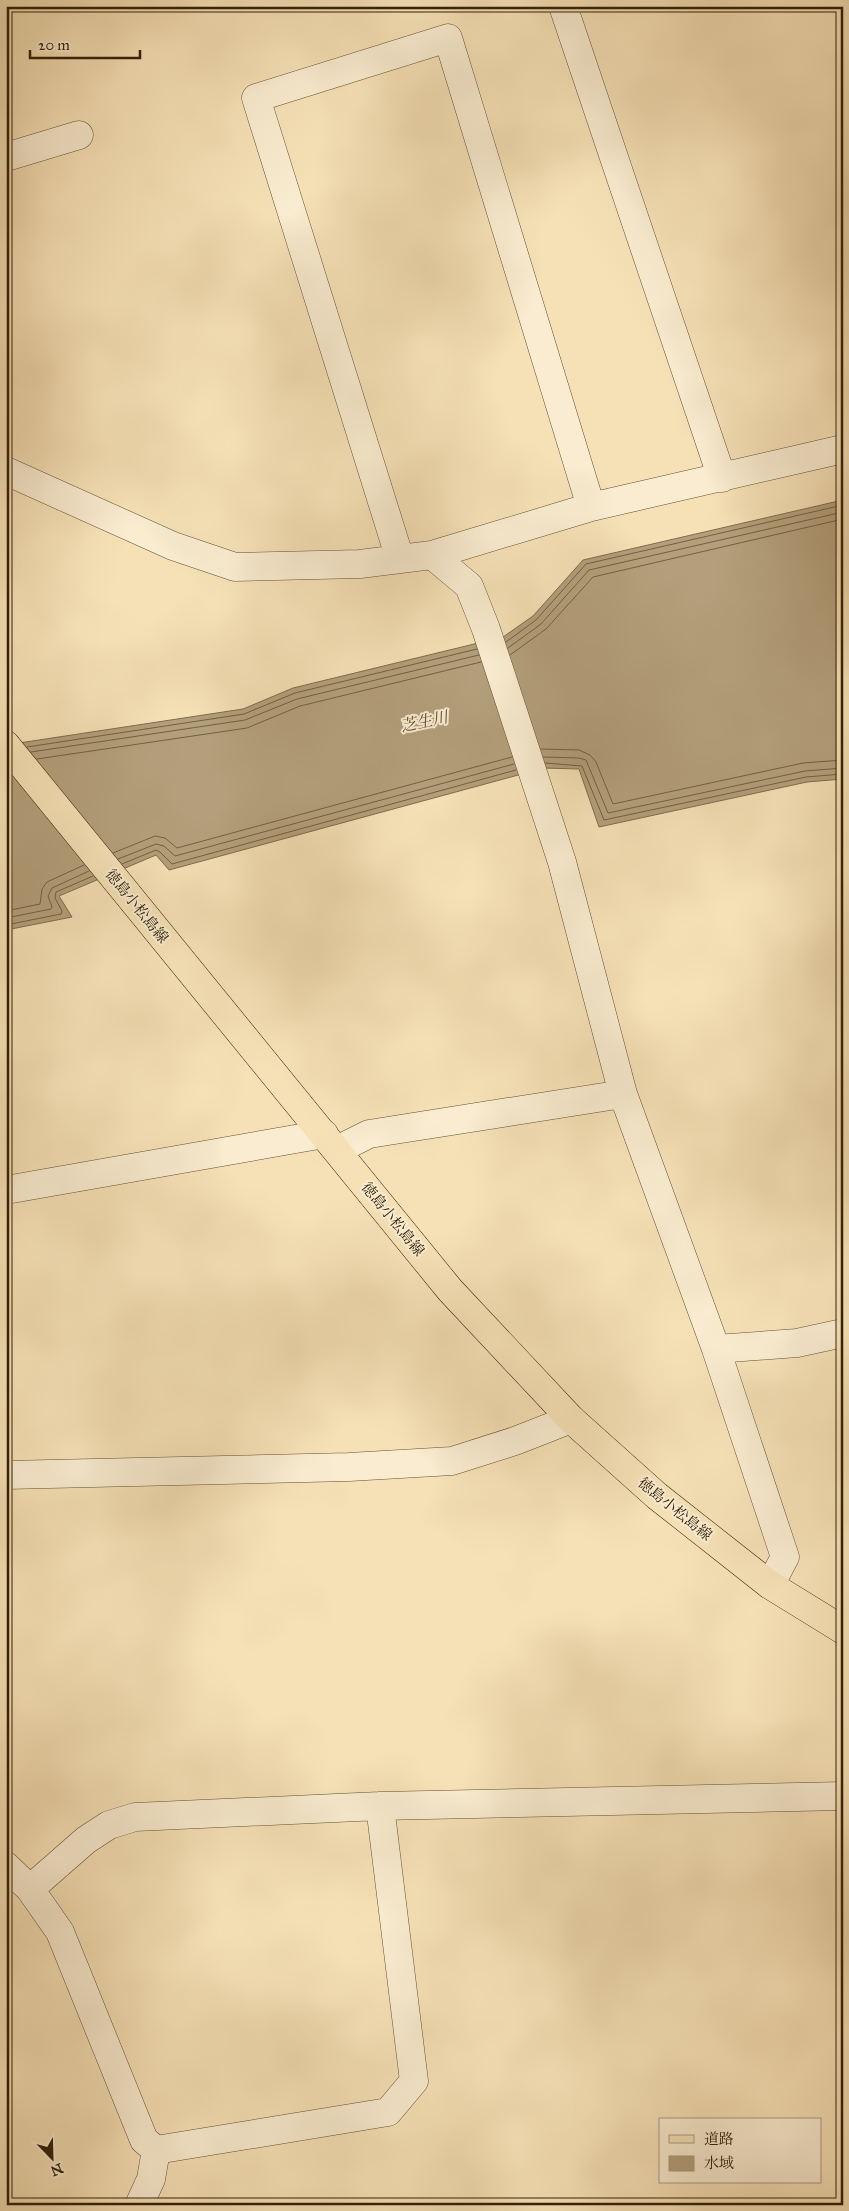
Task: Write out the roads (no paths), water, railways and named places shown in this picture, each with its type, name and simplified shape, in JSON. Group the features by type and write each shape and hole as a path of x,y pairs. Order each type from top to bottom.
{"main road":[{"name":"徳島小松島線","path":"6,745 450,1290 571,1419 657,1496 770,1585 843,1630"}],"street":[{"path":"564,6 722,478"},
{"path":"400,559 256,98 448,38 591,507"},
{"path":"6,156 79,135"},
{"path":"6,470 173,546 235,567 360,564 432,555 591,507 843,449"},
{"path":"432,555 469,586 486,629 562,862 623,1094 716,1349 785,1557 770,1585"},
{"path":"6,1190 331,1142 369,1134 623,1094"},
{"path":"716,1349 798,1343 843,1333"},
{"path":"6,1475 348,1467 452,1461 515,1441 571,1419"},
{"path":"30,1889 86,1840 109,1825 136,1817 380,1806 843,1796"},
{"path":"6,1866 30,1889 60,1932 144,2140 156,2150 388,2112 414,2081 380,1806"},
{"path":"140,2203 151,2179 156,2150"}],"water":[{"name":"芝生川","path":"843,500 843,779 807,782 599,827 579,769 544,768 169,870 156,855 59,896 72,917 6,930 6,745 243,709 293,688 503,637 533,616 583,560"}]}
